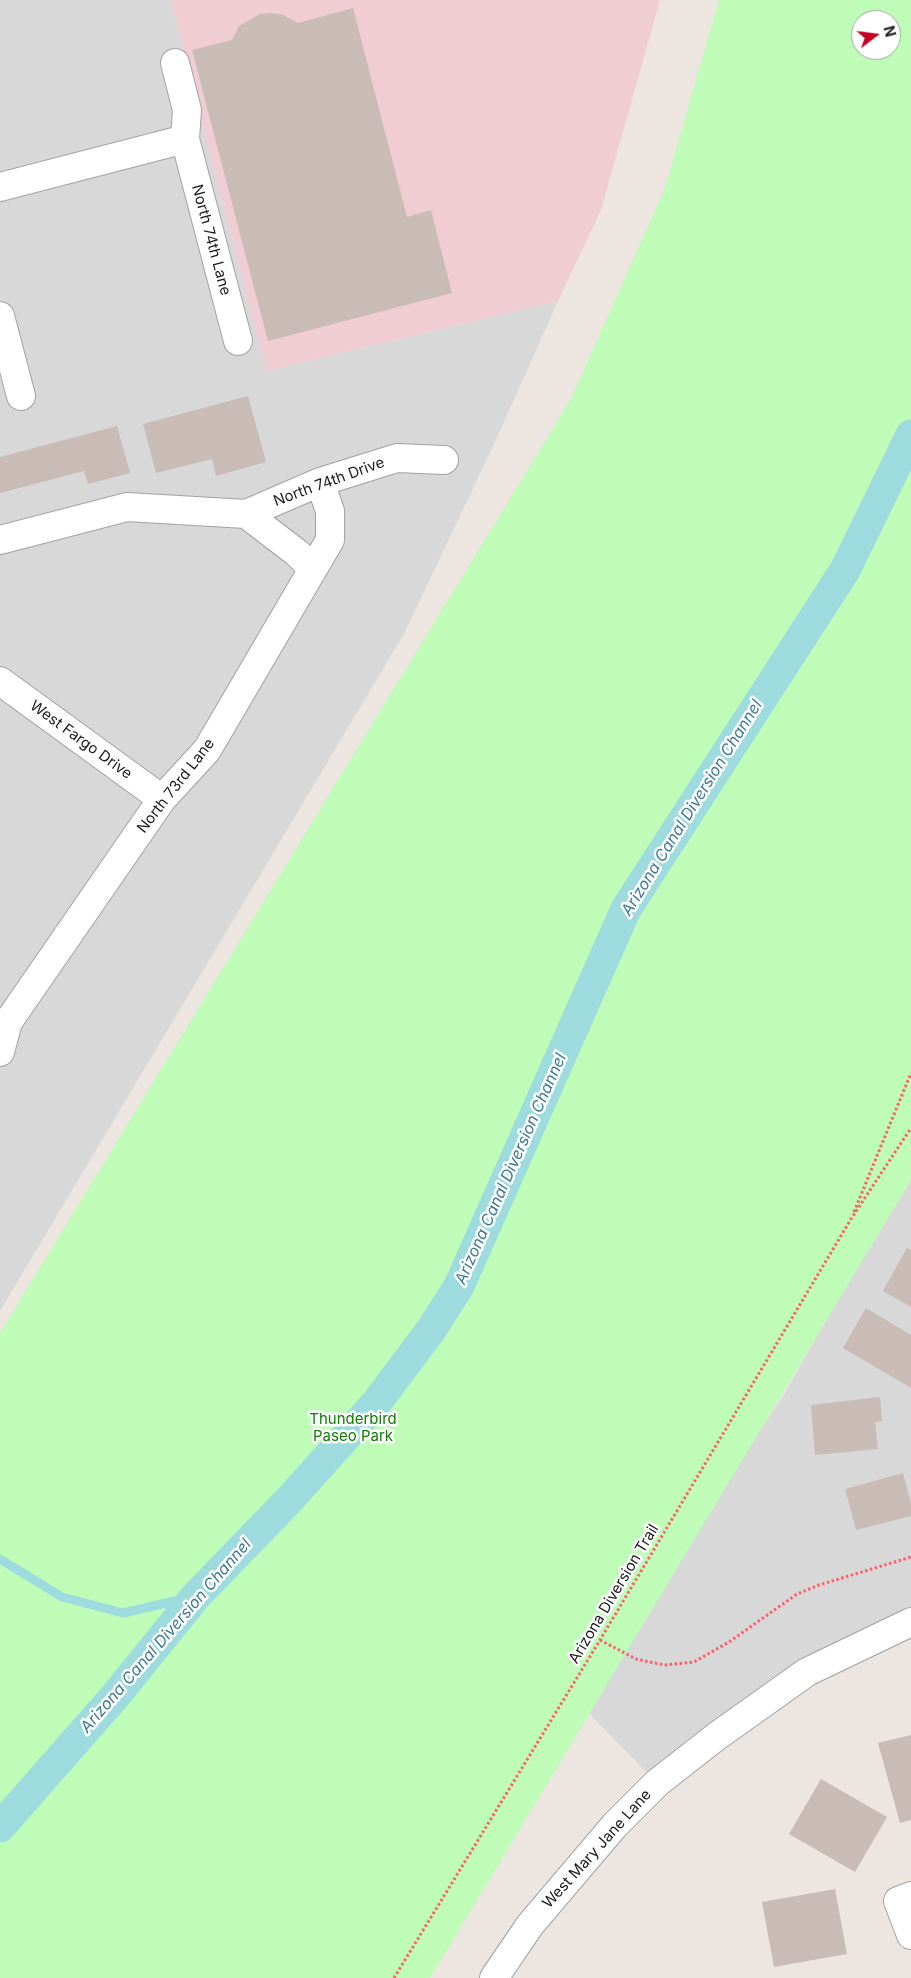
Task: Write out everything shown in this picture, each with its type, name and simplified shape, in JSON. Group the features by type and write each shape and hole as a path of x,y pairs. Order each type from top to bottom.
{"street":[{"name":"North 74th Lane","path":"174,63 186,110 184,139 238,341"},
{"path":"0,187 184,139"},
{"path":"0,316 21,396"},
{"name":"North 74th Drive","path":"0,540 127,507 246,514 320,482 397,458 444,460"},
{"name":"North 73rd Lane","path":"0,1052 4,1020 162,799 207,750 330,540 330,510 320,482"},
{"name":"North 74th Drive","path":"246,514 297,553 312,568"},
{"name":"West Fargo Drive","path":"0,681 162,799"},
{"name":"West Mary Jane Lane","path":"494,1978 530,1924 615,1825 657,1783 717,1736 807,1672 911,1622"},
{"path":"905,1899 911,1935"}],"path":[{"name":"Arizona Diversion Trail","path":"851,1219 911,1073"},
{"name":"Arizona Diversion Trail","path":"394,1978 600,1640 851,1219 911,1128"},
{"path":"600,1640 636,1659 664,1666 694,1662 729,1642 797,1594 819,1585 911,1557"}],"shaded area":[{"path":"0,0 171,0 266,371 558,301 495,442 405,632 0,1311"},
{"path":"171,0 660,0 601,210 558,301 266,371"},
{"path":"911,1169 911,1622 657,1783 577,1701 785,1393"}],"green space":[{"name":"Thunderbird Paseo Park","path":"719,0 911,0 911,1180 430,1978 0,1978 0,1333 571,399 665,188"}],"building":[{"path":"353,8 407,217 431,210 452,293 268,341 192,50 232,40 239,26 260,14 283,15 298,23"},
{"path":"248,396 266,462 216,476 212,459 156,473 143,424"},
{"path":"117,426 130,473 88,484 84,471 0,493 0,457"},
{"path":"907,1248 911,1250 911,1307 883,1291"},
{"path":"866,1308 911,1335 911,1388 843,1348"},
{"path":"880,1397 882,1421 875,1422 878,1449 815,1455 811,1405"},
{"path":"903,1473 911,1504 911,1516 856,1530 845,1489"},
{"path":"911,1735 911,1820 900,1823 878,1743"},
{"path":"821,1779 887,1817 855,1872 789,1834"},
{"path":"835,1889 847,1954 774,1967 762,1902"}],"waterway":[{"name":"Arizona Canal Diversion Channel","path":"0,1827 116,1695 196,1596 290,1499 377,1402 431,1330 459,1286 626,909 845,570 911,435"},
{"path":"0,1559 62,1597 123,1613 196,1596"}]}
